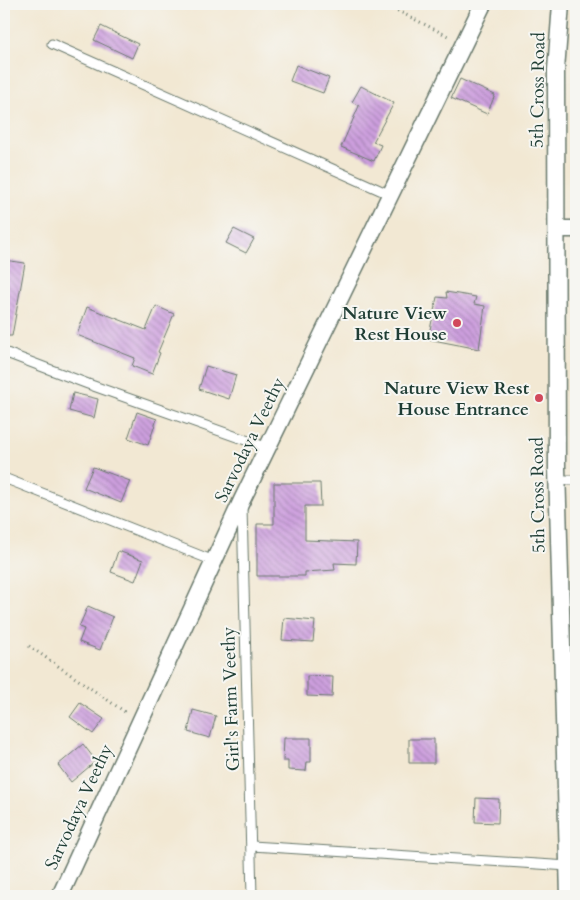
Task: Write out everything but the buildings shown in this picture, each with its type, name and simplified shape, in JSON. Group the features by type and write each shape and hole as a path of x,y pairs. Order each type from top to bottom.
{"street":[{"name":"Sarvodaya Veethy","path":"60,896 242,500 483,4"},
{"name":"5th Cross Road","path":"561,4 556,70 557,480 569,896"},
{"path":"556,229 576,229"}],"lane":[{"path":"52,44 391,195"},
{"path":"4,352 268,448"},
{"path":"4,478 214,561"},
{"path":"557,480 576,480"},
{"name":"Girl's Farm Veethy","path":"242,500 252,896"},
{"path":"252,846 569,866"}],"path":[{"path":"384,4 465,44"},
{"path":"29,646 140,722"}],"place":[{"name":"Nature View Rest House","path":"457,323"},
{"name":"Nature View Rest House Entrance","path":"539,398"}]}
